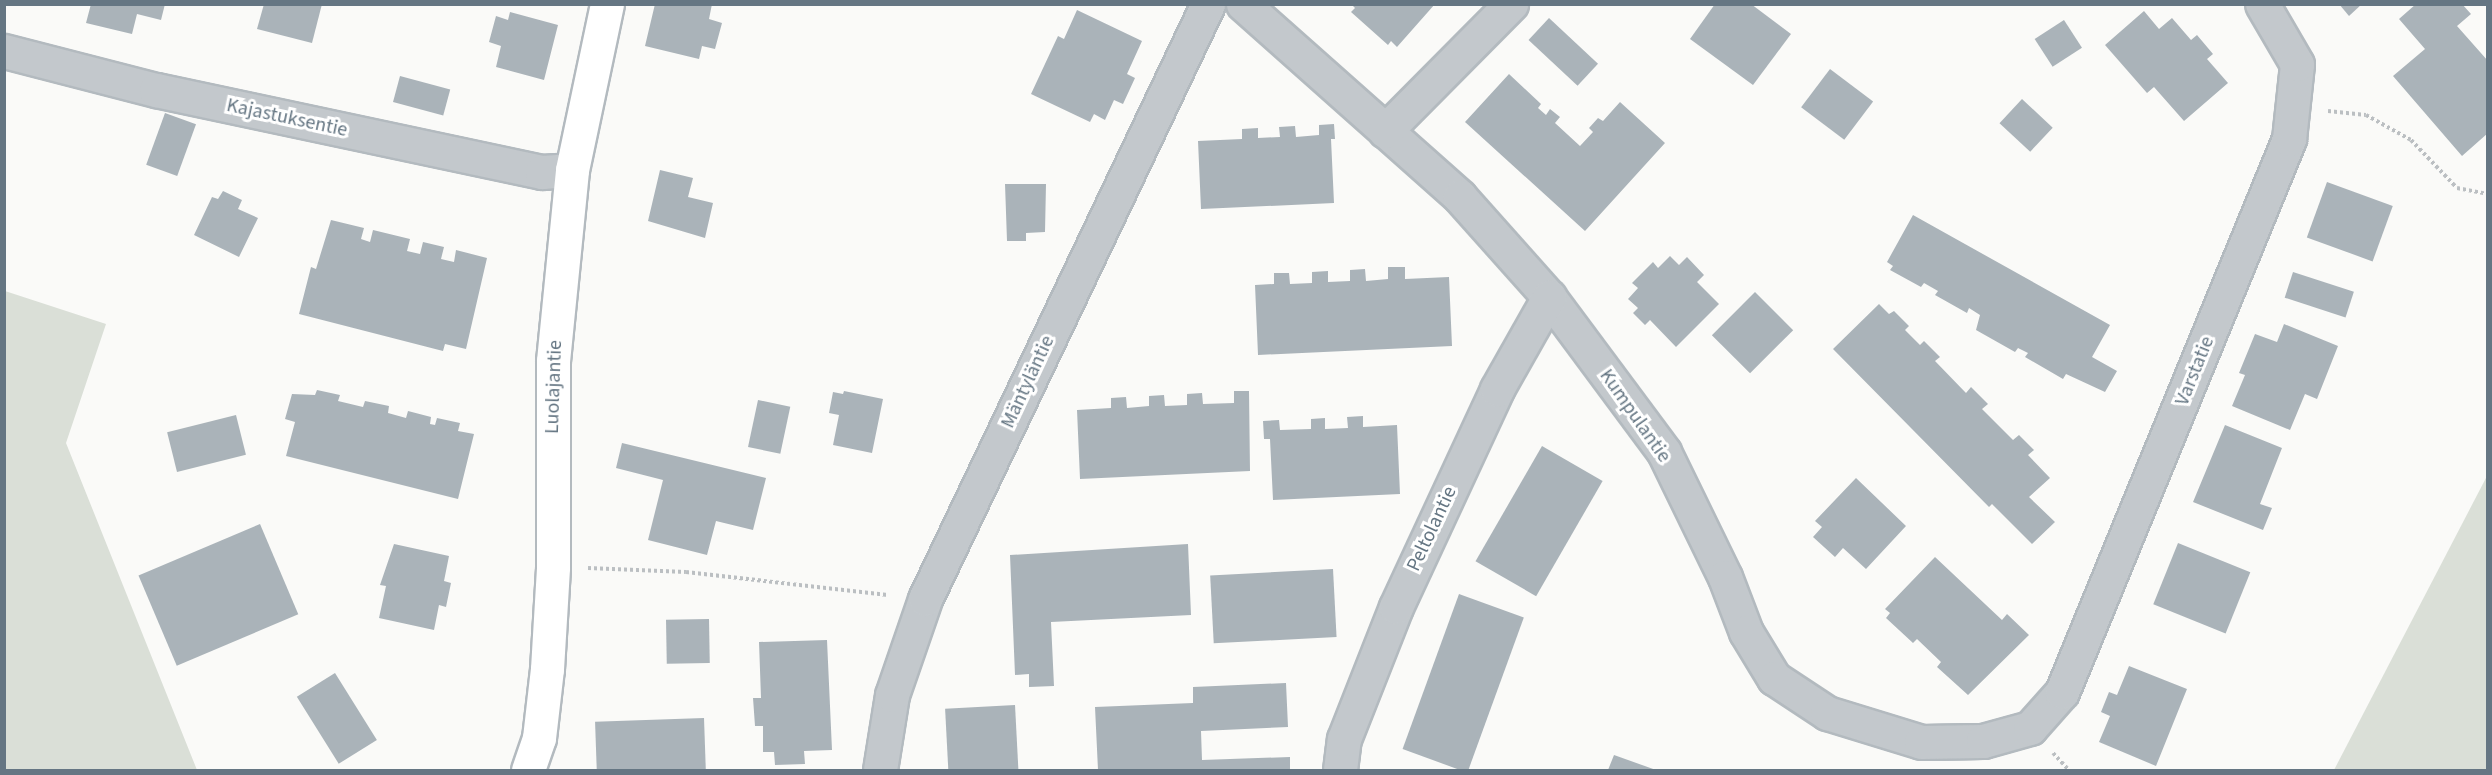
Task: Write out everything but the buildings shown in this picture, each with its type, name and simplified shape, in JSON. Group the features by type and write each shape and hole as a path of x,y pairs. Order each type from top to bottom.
{"main road":[{"name":"Luolajantie","path":"528,771 539,738 553,567 553,361 572,170 607,4"}],"street":[{"name":"Mäntyläntie","path":"880,771 892,695 925,599 1208,4"},
{"name":"Kumpulantie","path":"1243,4 1460,197 1549,297 1664,452 1725,577 1746,632 1774,678 1827,713 1921,742 1983,741 2030,728"},
{"path":"1385,131 1511,4"},
{"name":"Varstatie","path":"2030,728 2062,692 2107,588 2289,139 2297,64 2262,4"},
{"name":"Kajastuksentie","path":"4,51 156,90 542,172 572,170"},
{"name":"Peltolantie","path":"1340,771 1344,739 1396,607 1497,389 1549,297"}],"path":[{"path":"2292,107 2366,115 2411,140 2457,188 2487,194"},
{"path":"553,567 686,572 925,599"}],"shaded area":[{"path":"5,291 106,324 66,443 197,770 5,770"},
{"path":"2487,476 2487,770 2334,770"}]}
